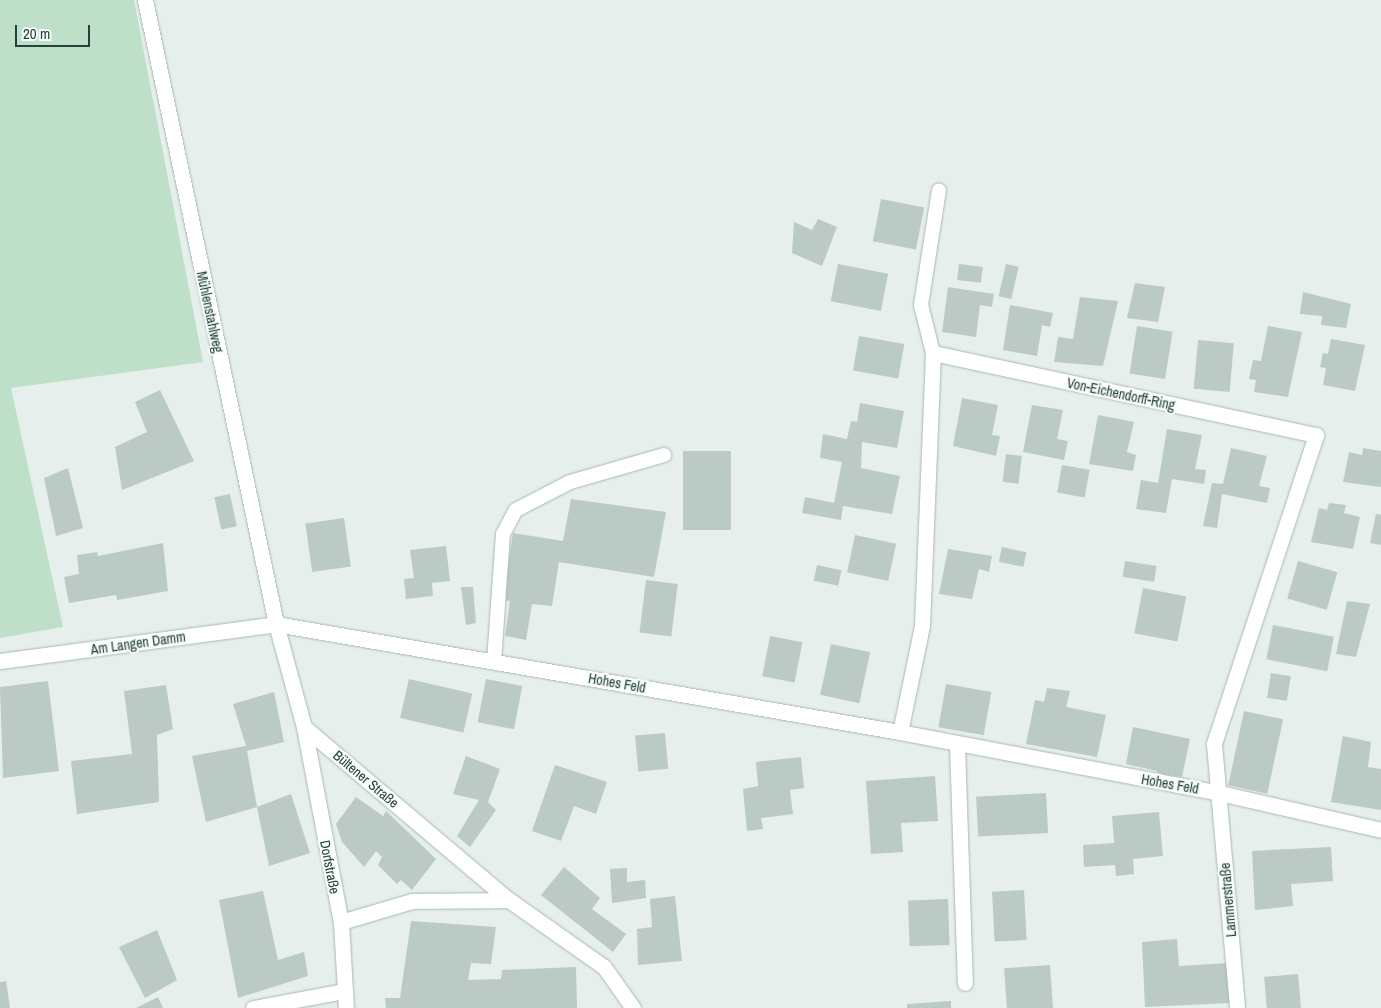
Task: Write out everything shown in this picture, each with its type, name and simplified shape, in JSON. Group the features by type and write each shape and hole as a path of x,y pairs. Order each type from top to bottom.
{"street":[{"name":"Mühlenstahlweg","path":"144,0 276,624"},
{"path":"900,732 922,626 933,354"},
{"name":"Von-Eichendorff-Ring","path":"933,354 1316,435 1214,744 1220,793"},
{"name":"Am Langen Damm","path":"0,661 276,624"},
{"name":"Hohes Feld","path":"276,624 900,732 957,745 1220,793 1381,830"},
{"path":"276,624 304,727"},
{"name":"Bültener Straße","path":"304,727 509,900 604,967 633,1008"},
{"name":"Dorfstraße","path":"304,727 341,922 346,1008"},
{"path":"957,745 966,983"},
{"name":"Lammerstraße","path":"1220,793 1237,1008"},
{"path":"341,922 412,901 509,900"},
{"path":"253,1008 344,991"}],"lane":[{"path":"933,354 921,306 939,190"},
{"path":"494,662 503,534 516,510 570,482 664,455"}],"green space":[{"path":"0,0 134,0 203,362 11,388 63,627 0,638"}],"building":[{"path":"881,199 924,207 916,250 873,241"},
{"path":"818,219 837,227 822,266 792,253 794,222 812,230"},
{"path":"838,264 888,274 881,311 831,301"},
{"path":"959,264 983,267 981,283 957,280"},
{"path":"1006,264 1019,267 1011,299 999,296"},
{"path":"1135,283 1165,287 1158,322 1127,318"},
{"path":"948,287 994,294 992,307 980,305 976,337 942,332"},
{"path":"1303,292 1351,304 1346,328 1321,325 1322,316 1300,314"},
{"path":"1080,297 1118,301 1103,366 1054,362 1058,337 1073,339"},
{"path":"1010,305 1053,313 1050,327 1042,325 1037,356 1003,350"},
{"path":"1137,326 1173,332 1165,379 1129,373"},
{"path":"1268,326 1302,332 1288,397 1254,392 1256,380 1249,379 1253,360 1261,361"},
{"path":"859,336 904,344 898,378 853,370"},
{"path":"1331,339 1365,345 1355,391 1323,385 1326,368 1320,367 1323,353 1328,354"},
{"path":"1198,340 1234,343 1230,392 1194,389"},
{"path":"160,390 194,461 122,490 115,447 147,432 135,402"},
{"path":"962,398 998,405 992,435 1000,436 996,456 953,446"},
{"path":"860,403 904,411 897,448 862,442 861,468 900,476 892,514 843,506 841,520 802,513 805,497 834,503 842,462 820,458 823,434 847,439 851,421 857,422"},
{"path":"1032,405 1063,410 1057,439 1068,441 1064,460 1023,452"},
{"path":"1098,415 1134,422 1127,452 1136,455 1133,471 1089,464"},
{"path":"1167,429 1202,435 1195,469 1206,470 1204,484 1172,479 1166,513 1136,509 1141,480 1158,483"},
{"path":"1231,448 1267,456 1259,486 1270,488 1267,503 1222,494 1217,528 1203,526 1212,483 1223,484"},
{"path":"1363,448 1381,451 1381,487 1343,482 1349,452 1362,455"},
{"path":"683,451 731,451 731,530 683,530"},
{"path":"1006,454 1022,456 1018,484 1003,482"},
{"path":"1062,465 1090,470 1085,497 1057,493"},
{"path":"68,468 83,528 56,536 44,478"},
{"path":"230,494 237,526 221,530 214,497"},
{"path":"571,499 666,512 654,577 559,562 552,606 532,604 526,640 505,636 510,601 503,600 513,533 563,541"},
{"path":"1329,503 1346,505 1344,513 1360,517 1353,549 1311,542 1319,508 1327,510"},
{"path":"1376,514 1381,515 1381,545 1370,543"},
{"path":"344,518 351,567 312,572 305,523"},
{"path":"855,535 896,544 888,581 847,572"},
{"path":"163,543 168,591 117,600 116,595 69,603 64,577 79,574 77,555 97,552 98,556"},
{"path":"446,546 450,581 432,583 433,596 406,599 404,579 414,578 410,550"},
{"path":"1002,547 1026,552 1023,567 999,562"},
{"path":"948,549 992,556 989,572 979,569 972,599 939,594"},
{"path":"1125,561 1157,566 1154,582 1122,577"},
{"path":"1298,561 1337,572 1327,610 1287,598"},
{"path":"817,565 841,570 838,586 814,581"},
{"path":"646,580 678,584 671,637 640,633"},
{"path":"461,587 473,587 476,623 466,625"},
{"path":"1143,588 1186,596 1177,642 1134,633"},
{"path":"1347,601 1370,604 1356,657 1336,654"},
{"path":"1273,625 1334,637 1327,671 1266,659"},
{"path":"770,636 802,642 795,683 762,676"},
{"path":"831,644 870,652 859,703 820,695"},
{"path":"1271,673 1291,676 1287,701 1267,698"},
{"path":"409,679 472,694 463,733 400,718"},
{"path":"486,679 522,686 514,729 478,722"},
{"path":"48,681 59,771 3,778 0,687"},
{"path":"946,684 991,692 984,735 938,727"},
{"path":"166,685 173,729 157,735 159,802 77,814 71,761 132,754 124,691"},
{"path":"1047,688 1070,691 1066,707 1106,715 1097,757 1026,744 1035,700 1044,702"},
{"path":"274,692 284,742 247,751 257,807 206,822 192,756 246,746 233,704"},
{"path":"1244,711 1283,719 1267,794 1228,785"},
{"path":"1133,727 1190,739 1182,777 1170,775 1170,780 1156,776 1157,771 1126,764"},
{"path":"665,733 668,769 638,771 635,736"},
{"path":"1343,736 1371,742 1368,767 1381,769 1381,810 1331,802"},
{"path":"466,756 500,769 488,802 496,810 470,847 457,836 479,800 453,794"},
{"path":"801,757 804,788 790,790 793,814 761,818 763,829 747,831 743,789 758,786 756,762"},
{"path":"555,765 607,782 596,814 574,806 561,841 532,831"},
{"path":"935,776 938,821 901,823 903,852 871,854 866,781"},
{"path":"1046,793 1048,833 978,837 976,797"},
{"path":"291,794 310,853 269,866 257,807"},
{"path":"356,797 383,816 386,811 436,859 412,890 401,880 397,884 378,865 382,857 376,851 364,867 342,842 336,824"},
{"path":"1159,812 1163,856 1133,859 1134,874 1116,876 1115,865 1084,867 1083,845 1114,843 1112,816"},
{"path":"1331,847 1333,881 1291,884 1293,906 1255,910 1252,851"},
{"path":"564,867 600,898 592,909 626,934 613,952 541,895"},
{"path":"627,868 627,882 645,880 646,898 612,903 610,869"},
{"path":"1024,890 1027,940 995,942 992,892"},
{"path":"263,891 278,960 304,952 308,976 238,998 219,900"},
{"path":"675,896 682,961 638,965 637,929 652,927 650,899"},
{"path":"948,899 950,945 910,946 908,900"},
{"path":"411,921 496,927 491,964 471,963 468,980 501,979 502,970 576,967 577,1008 386,1008 385,998 400,998"},
{"path":"157,930 177,980 145,998 119,947"},
{"path":"1177,939 1179,966 1229,963 1230,1003 1145,1007 1142,942"},
{"path":"1050,965 1053,1008 1007,1008 1004,968"},
{"path":"1298,974 1301,1008 1267,1008 1264,977"},
{"path":"6,981 10,1008 0,1008 0,982"},
{"path":"158,997 163,1008 136,1008"},
{"path":"951,1001 951,1008 907,1008 907,1004"}]}
